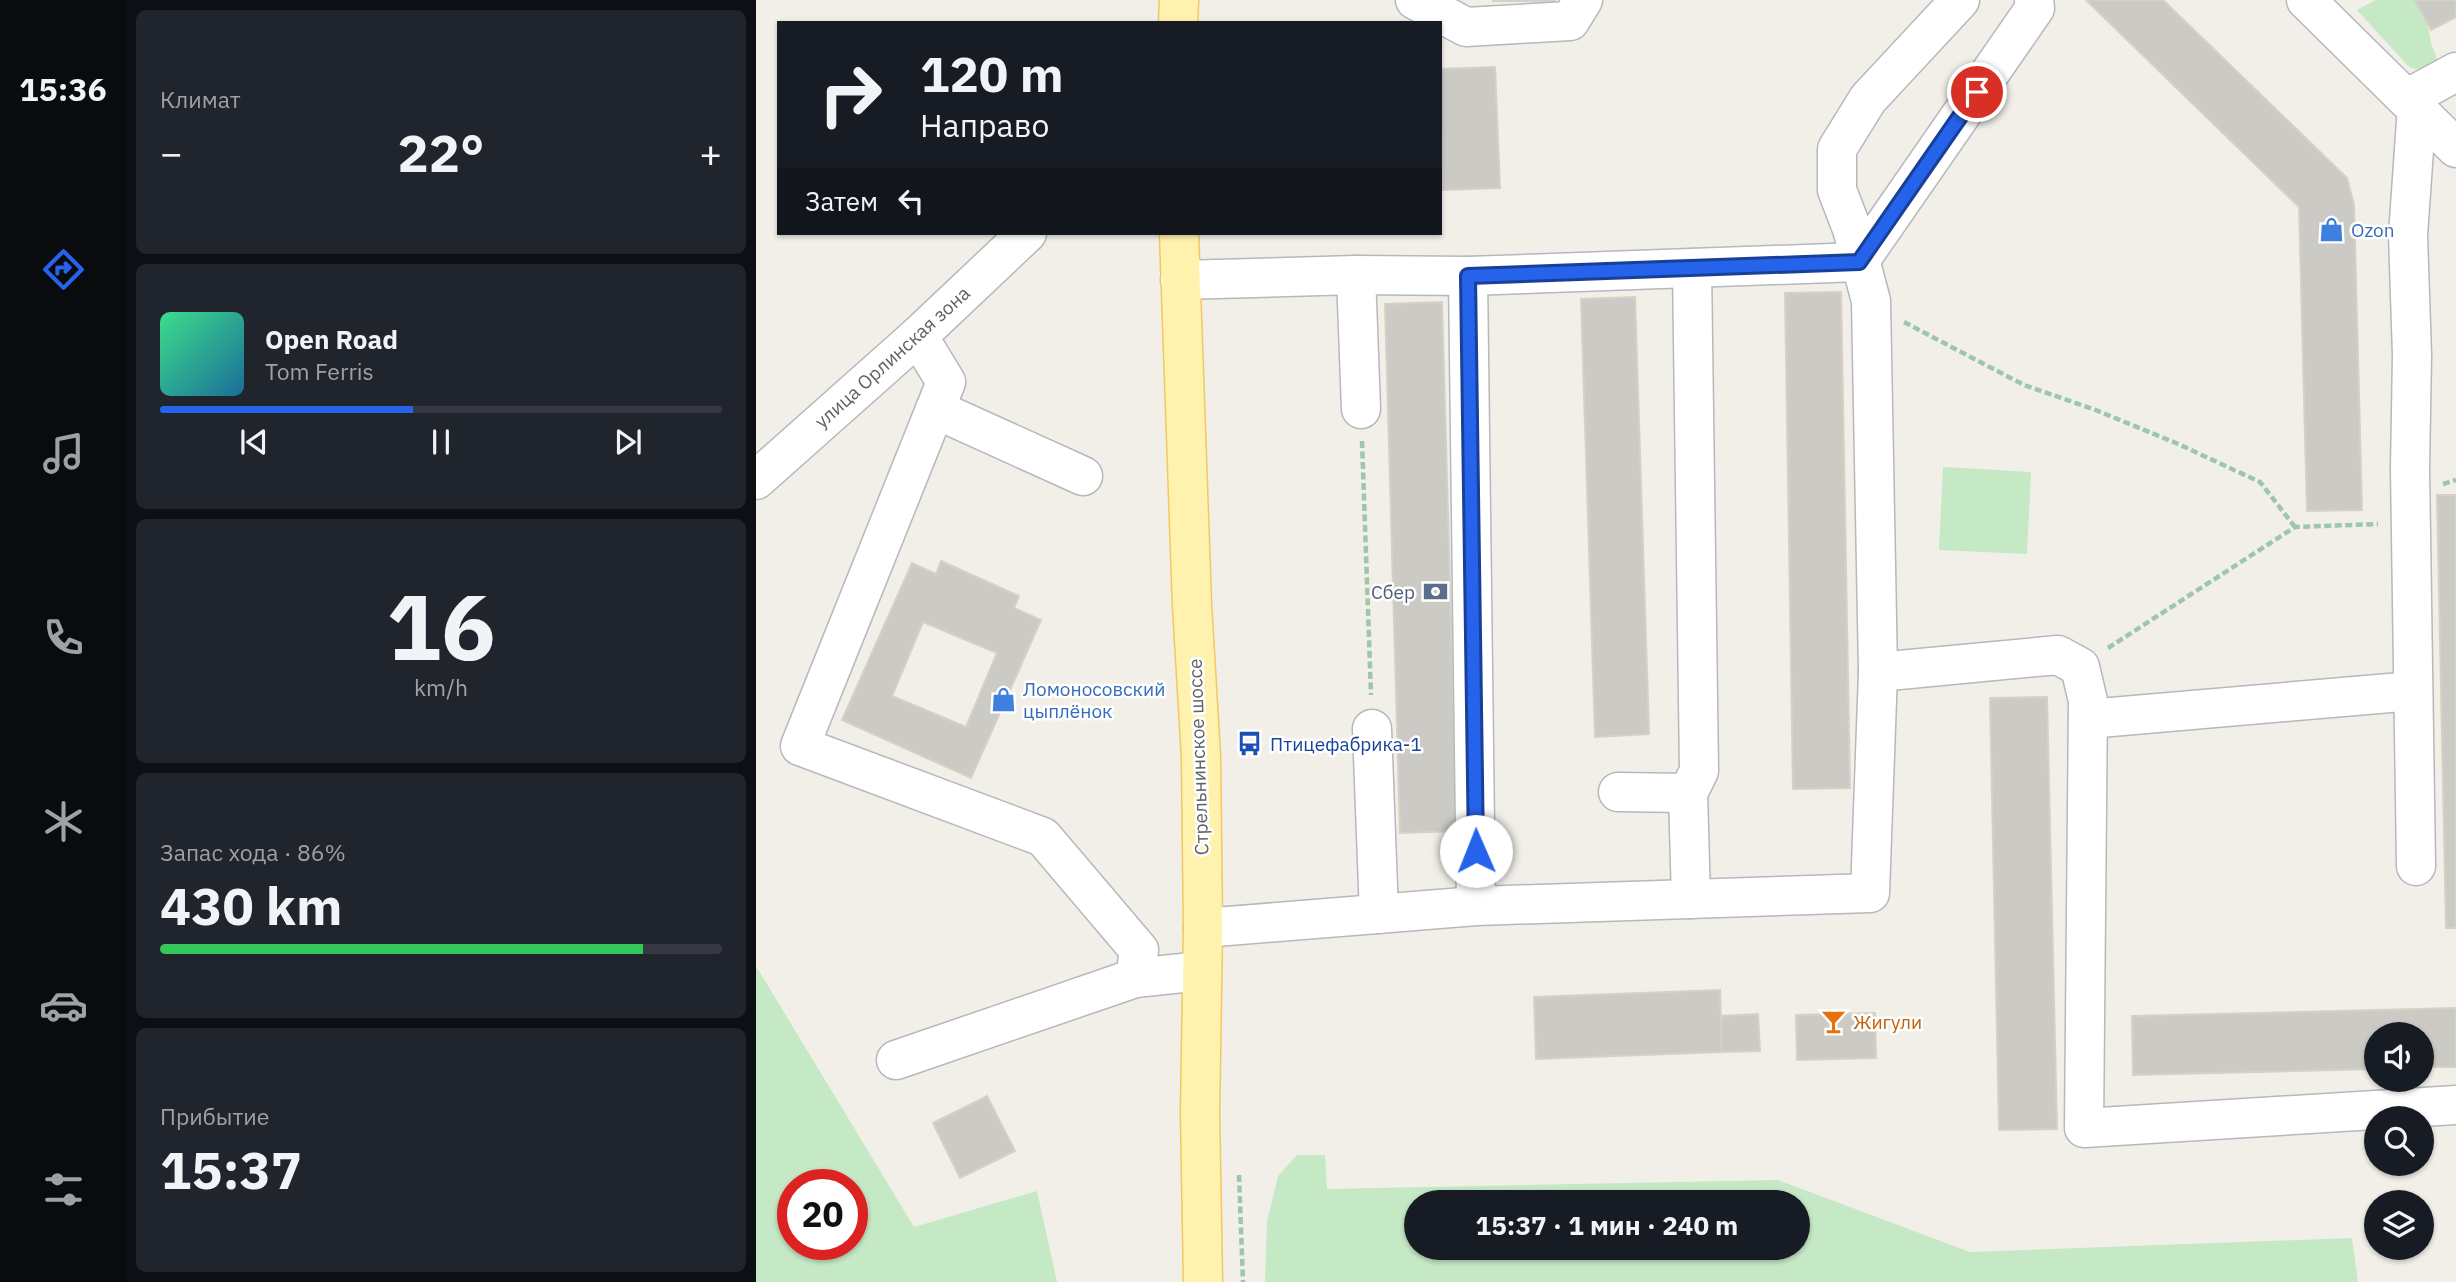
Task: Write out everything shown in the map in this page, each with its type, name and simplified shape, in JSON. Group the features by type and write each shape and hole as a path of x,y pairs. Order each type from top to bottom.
{"main road":[{"path":"1178,21 1180,0"},
{"name":"Стрельнинское шоссе","path":"1179,235 1192,605 1201,757 1203,928 1200,1113 1203,1282"}],"street":[{"path":"1415,0 1466,27 1570,21 1583,0"},
{"path":"1203,928 1476,906 1870,893 1878,672 1871,300 1852,229 1836,190 1837,149 1868,99 1960,0"},
{"path":"1859,262 2035,8 2034,0"},
{"path":"2317,3 2456,148"},
{"path":"2412,103 2456,72"},
{"path":"2412,103 2408,235 2412,355 2411,523 2416,866"},
{"name":"улица Орлинская зона","path":"756,480 918,336 1025,235"},
{"path":"1180,280 1356,275 1468,276 1859,262"},
{"path":"1691,899 1688,793 1699,771 1692,268"},
{"path":"1356,275 1361,409"},
{"path":"1468,276 1476,906"},
{"path":"918,336 946,382 800,746 1044,838 1139,950 1135,978"},
{"path":"935,409 1083,476"},
{"path":"1878,672 2058,655 2080,667 2088,701 2084,1128 2456,1105"},
{"path":"2088,719 2413,691"},
{"path":"1372,729 1379,914"},
{"path":"1618,792 1688,793"},
{"path":"896,1060 1135,978 1201,971"}],"path":[{"path":"1871,300 1902,321 2024,385 2093,409 2176,443 2260,482 2295,527"},
{"path":"1361,409 1372,729"},
{"path":"2080,667 2295,527 2411,523"}],"green space":[{"path":"2376,0 2415,0 2426,23 2437,61 2419,70 2409,67 2357,10"},
{"path":"1943,467 2031,472 2027,554 1939,550"},
{"path":"756,966 914,1227 1037,1191 1057,1282 756,1282"},
{"path":"1297,1155 1325,1155 1327,1189 1778,1180 1805,1190 1404,1190 1404,1260 1810,1260 1810,1192 1970,1252 2352,1238 2358,1282 1265,1282 1267,1222 1278,1176"}],"building":[{"path":"1555,0 1555,1 1493,1"},
{"path":"2086,0 2163,0 2347,178 2354,205 2362,510 2307,511 2299,207"},
{"path":"2415,0 2456,0 2456,17 2431,30"},
{"path":"1495,67 1500,188 1442,190 1442,69"},
{"path":"1841,292 1850,788 1793,789 1785,293"},
{"path":"1635,297 1649,734 1595,737 1581,299"},
{"path":"1442,302 1457,831 1400,833 1385,304"},
{"path":"2437,495 2456,495 2456,928 2446,928"},
{"path":"941,561 1019,596 1014,608 1041,620 971,778 842,720 912,563 936,574","holes":["923,622 997,653 966,727 892,696"]},
{"path":"2047,697 2057,1129 1999,1130 1990,698"},
{"path":"1720,990 1722,1052 1536,1059 1534,997"},
{"path":"2456,1008 2456,1067 2434,1067 2434,1022 2364,1022 2364,1069 2133,1075 2132,1016"},
{"path":"1875,1013 1876,1058 1797,1060 1796,1015"},
{"path":"1758,1014 1760,1051 1722,1052 1721,1016"},
{"path":"987,1096 1015,1151 960,1178 933,1123"}],"place":[{"name":"Ozon","path":"2331,230"},
{"name":"Сбер","path":"1435,592"},
{"name":"Ломоносовский цыплёнок","path":"1003,700"},
{"name":"Птицефабрика-1","path":"1250,744"},
{"name":"Жигули","path":"1833,1022"}],"route":[{"path":"1476,851 1468,276 1859,262 1977,92"}]}
